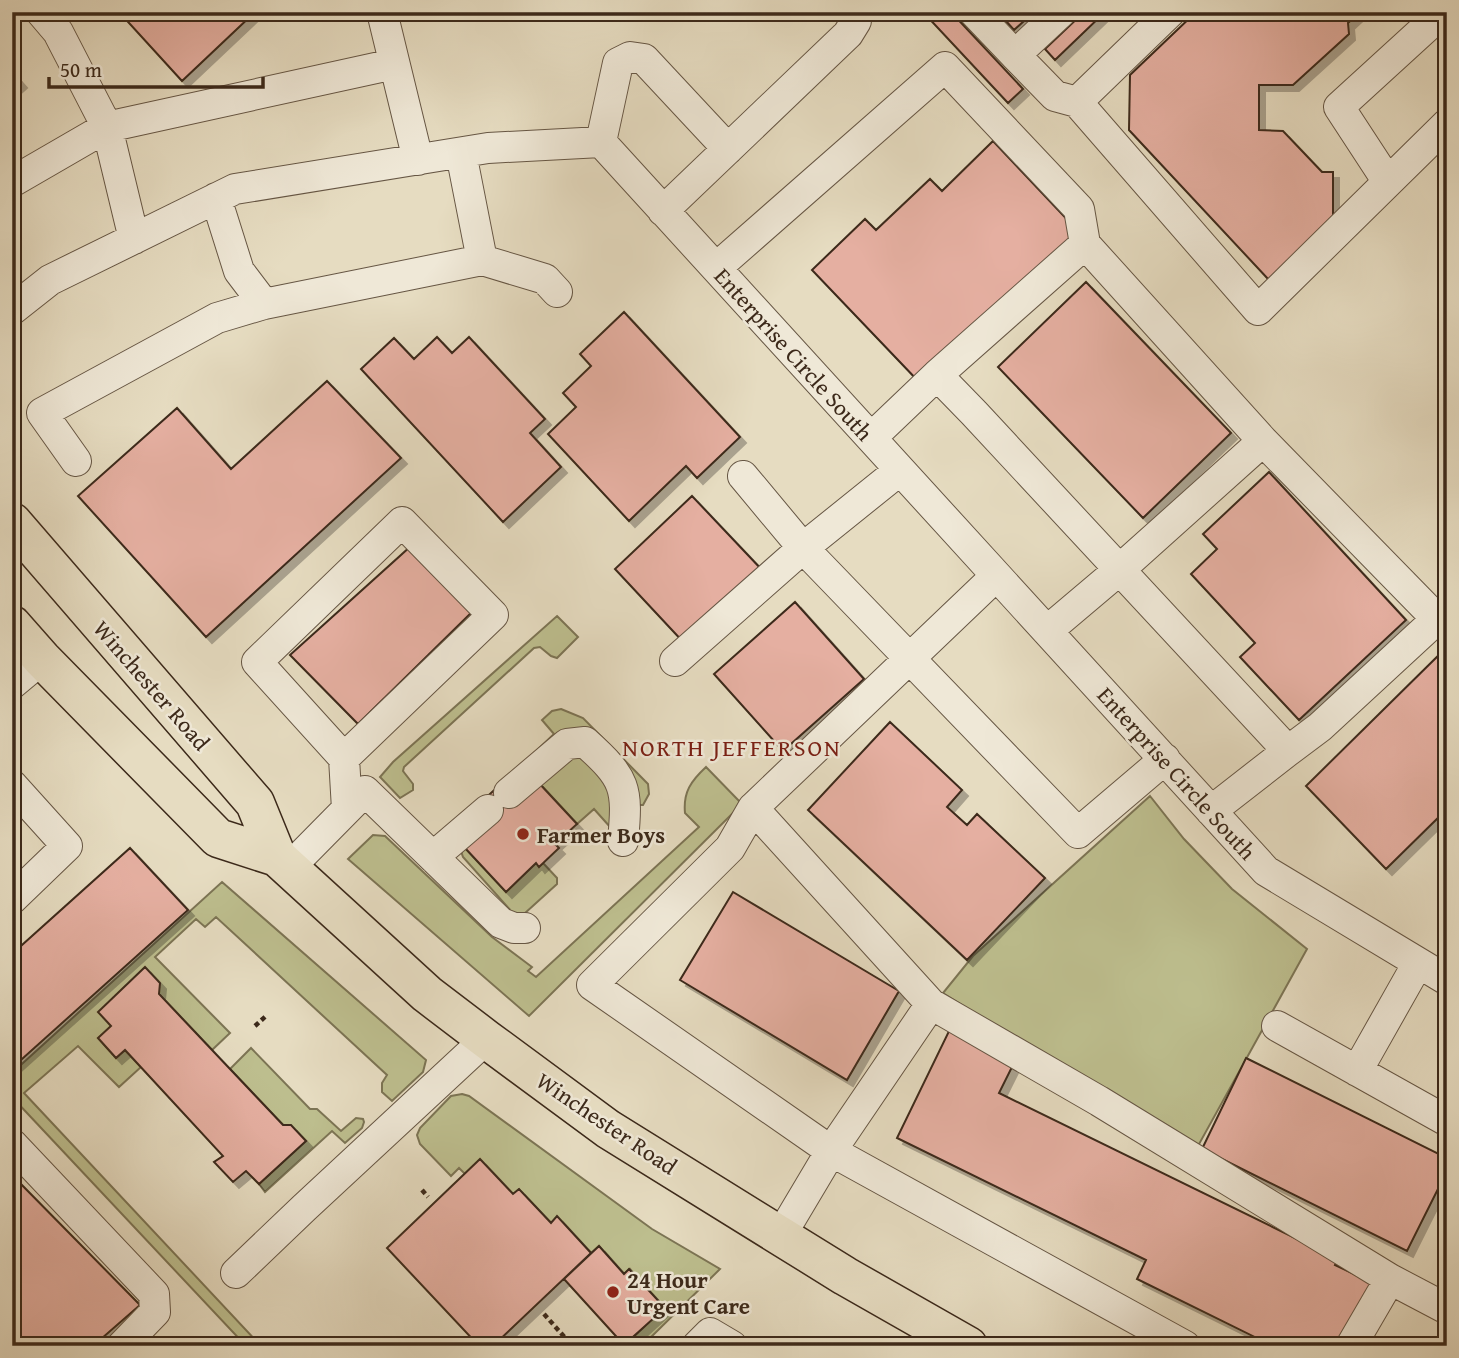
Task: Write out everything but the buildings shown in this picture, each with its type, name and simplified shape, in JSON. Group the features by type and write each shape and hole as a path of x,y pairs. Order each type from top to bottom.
{"main road":[{"name":"Winchester Road","path":"12,522 255,803 283,863"},
{"name":"Winchester Road","path":"12,625 218,838 283,863 427,994 608,1129 845,1276 968,1346"}],"street":[{"path":"41,12 58,32 107,127 134,239"},
{"path":"382,12 418,160"},
{"path":"663,211 848,34 856,21 855,12"},
{"path":"974,12 1055,96 1077,102 1258,310 1447,124"},
{"path":"1015,55 1061,12"},
{"path":"1077,102 1170,12"},
{"path":"1388,182 1339,107 1443,12"},
{"path":"12,310 50,280 235,189 488,149 601,142 618,63 630,57 644,59 728,149"},
{"path":"12,182 107,127 394,64"},
{"path":"716,268 945,67 1079,209 1085,244 1263,440 1437,619 1320,727 1212,811"},
{"name":"Enterprise Circle South","path":"601,142 1266,871 1447,980"},
{"path":"461,153 482,260"},
{"path":"216,198 239,271 264,304"},
{"path":"871,438 936,375 1085,244"},
{"path":"76,461 42,413 217,318 264,304 482,260 545,279 557,292"},
{"path":"936,375 1288,751"},
{"path":"1046,631 1263,440"},
{"path":"675,661 803,548 900,470"},
{"path":"743,476 803,548 1077,832 1165,759"},
{"path":"344,758 493,615 402,522 257,662 344,758 347,809"},
{"path":"996,576 754,808 730,848 592,985 831,1152 1185,1346"},
{"path":"12,684 42,659"},
{"path":"433,858 567,744 584,742 609,764 622,781 626,806 623,841"},
{"path":"12,785 67,846 12,899"},
{"path":"283,863 365,791 501,923 514,928 525,928"},
{"path":"754,808 931,1004 1111,1108 1390,1279 1447,1309"},
{"path":"1357,1071 1418,963"},
{"path":"781,1235 831,1152 931,1004"},
{"path":"1277,1026 1447,1121"},
{"path":"236,1273 486,1039"},
{"path":"12,1144 154,1294 155,1312 122,1346"},
{"path":"1351,1346 1390,1279"},
{"path":"697,1346 710,1333 732,1346"}],"path":[{"path":"255,1026 266,1016"},
{"path":"422,1190 428,1197"},
{"path":"544,1314 567,1340"}],"green space":[{"path":"557,616 578,637 557,658 540,647 534,648 404,767 403,771 413,784 413,790 400,798 380,777 393,762"},
{"path":"561,709 583,718 648,784 649,794 643,805 637,805 588,733 501,784 554,734 542,720 552,711"},
{"path":"577,752 610,782 611,828 594,809 577,824 537,781"},
{"path":"706,767 742,804 529,1016 348,859 373,835 385,836 492,937 532,967 528,971 536,977 699,827 685,813 685,799 692,782"},
{"path":"1150,796 1184,839 1232,889 1307,949 1198,1146 1042,1056 943,993 973,956"},
{"path":"465,848 506,892 536,863 539,867 543,863 557,878 557,884 524,914 513,913 463,857 461,851"},
{"path":"222,882 426,1060 423,1072 392,1101 382,1092 382,1083 387,1075 216,917 205,927 196,919 155,957 230,1033 212,1050 159,994 111,1026 98,1038 116,1058 125,1050 141,1067 119,1087 78,1046 24,1093 261,1346 246,1346 12,1097 12,1073"},
{"path":"251,1048 310,1109 317,1109 341,1131 356,1118 363,1119 364,1122 362,1128 345,1143 332,1131 265,1192 259,1184 306,1141 283,1125 230,1069"},
{"path":"451,1096 469,1096 652,1229 720,1269 642,1346 624,1346 664,1308 630,1269 624,1274 599,1246 591,1253 557,1217 551,1223 519,1189 513,1194 465,1174 459,1168 451,1176 420,1144 417,1135 420,1128"}],"place":[{"name":"Farmer Boys","path":"523,834"},
{"name":"24 Hour Urgent Care","path":"613,1292"}],"district":[{"name":"NORTH JEFFERSON","path":"732,747"}]}
